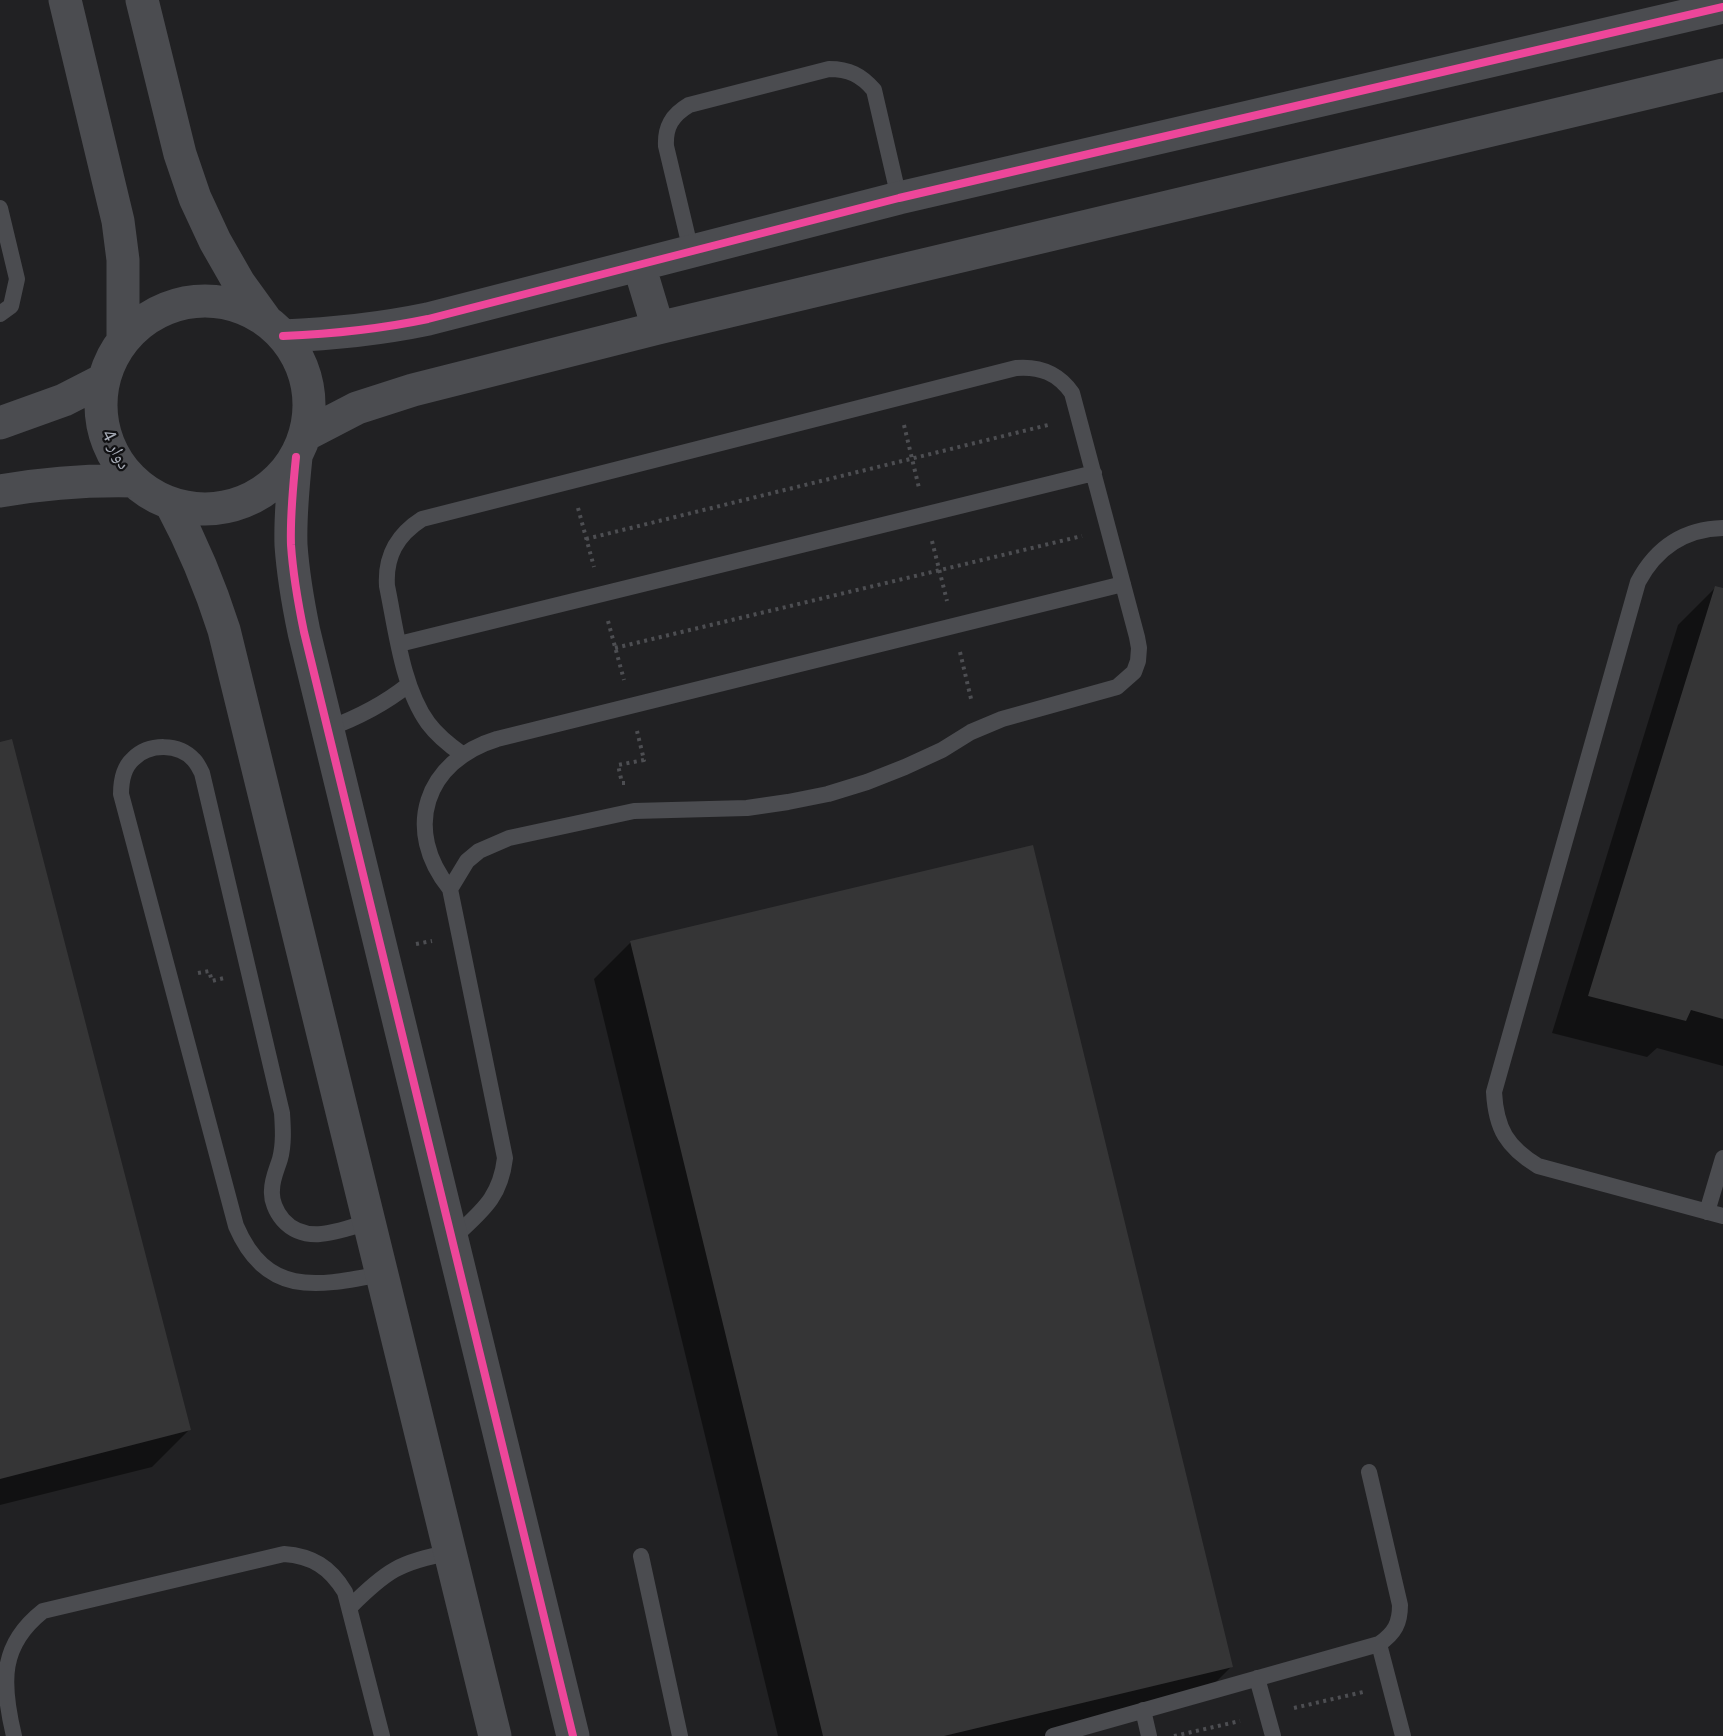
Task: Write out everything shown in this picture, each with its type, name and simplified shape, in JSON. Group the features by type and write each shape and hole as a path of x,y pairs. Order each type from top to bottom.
{"street":[{"path":"65,0 118,220 123,261 123,341"},
{"path":"142,0 180,153 195,198 215,241 233,272 274,328 296,353 309,393 309,414 292,501 291,534 303,632 573,1736"},
{"path":"274,328 342,333 419,321 899,198 1723,7"},
{"path":"301,446 348,412 385,398 658,328 1723,75"},
{"path":"639,265 658,328"},
{"name":"دوار 4","path":"274,328 246,310 225,303 202,301 179,304 158,312 138,325 111,359 103,380 102,424 119,464 133,481 151,495 171,504 195,509 219,509 242,503 269,487 282,476 301,446"},
{"path":"0,423 64,400 103,380"},
{"path":"0,491 39,484 86,480 133,481"},
{"path":"171,504 192,544 210,587 224,630 495,1736"}],"lane":[{"path":"691,251 665,135 676,113 699,102 829,69 854,72 874,90 899,198"},
{"path":"0,208 17,279 11,306 0,314"},
{"path":"450,889 466,861 493,843 610,816 658,809 747,808 828,794 905,767 942,750 971,732 1002,719 1108,691 1126,681 1134,672 1139,648 1072,393 1065,382 1043,369 1016,368 422,519 411,526 393,547 386,572 387,586 408,685 417,706 444,740 462,754"},
{"path":"399,644 1094,473"},
{"path":"1723,528 1709,528 1674,541 1659,552 1647,566 1638,582 1494,1092 1495,1113 1502,1132 1512,1146 1538,1166 1715,1214 1723,1158"},
{"path":"451,1240 488,1205 503,1175 505,1158 450,889 438,874 429,856 425,838 425,819 429,800 436,782 447,767 478,744 1123,584"},
{"path":"327,729 370,711 408,685"},
{"path":"369,1222 331,1233 317,1235 304,1233 291,1228 281,1218 274,1205 271,1192 284,1137 282,1113 202,772 194,760 183,752 169,747 154,747 143,752 132,759 125,770 121,782 121,794 236,1226 243,1242 266,1268 281,1277 298,1282 333,1283 382,1274"},
{"path":"1053,1736 1379,1644 1389,1637 1397,1628 1400,1605 1369,1472"},
{"path":"350,1607 376,1580 399,1566 424,1557 450,1553"},
{"path":"14,1736 1,1682 2,1663 8,1645 29,1619 43,1611 284,1554 298,1555 320,1564 337,1579 345,1592 382,1736"},
{"path":"641,1556 680,1736"},
{"path":"1379,1644 1403,1736"},
{"path":"1257,1678 1273,1736"},
{"path":"1143,1710 1149,1736"}],"path":[{"path":"897,398 973,706 961,710 971,732"},
{"path":"586,538 1079,418"},
{"path":"572,481 644,760 618,765 622,783 651,787 658,809"},
{"path":"615,648 1109,530"}],"shaded area":[{"path":"0,0 1723,0 1723,1736 0,1736"}],"building":[{"path":"1715,586 1723,588 1723,1019 1691,1010 1686,1021 1588,996"},
{"path":"12,739 191,1430 0,1479 0,742"},
{"path":"1033,845 1233,1667 944,1736 823,1736 630,941"}],"cycle path":[{"path":"283,336 392,326 428,319 899,198 1723,7"},
{"path":"296,457 291,512 291,545 304,632 573,1736"}]}
